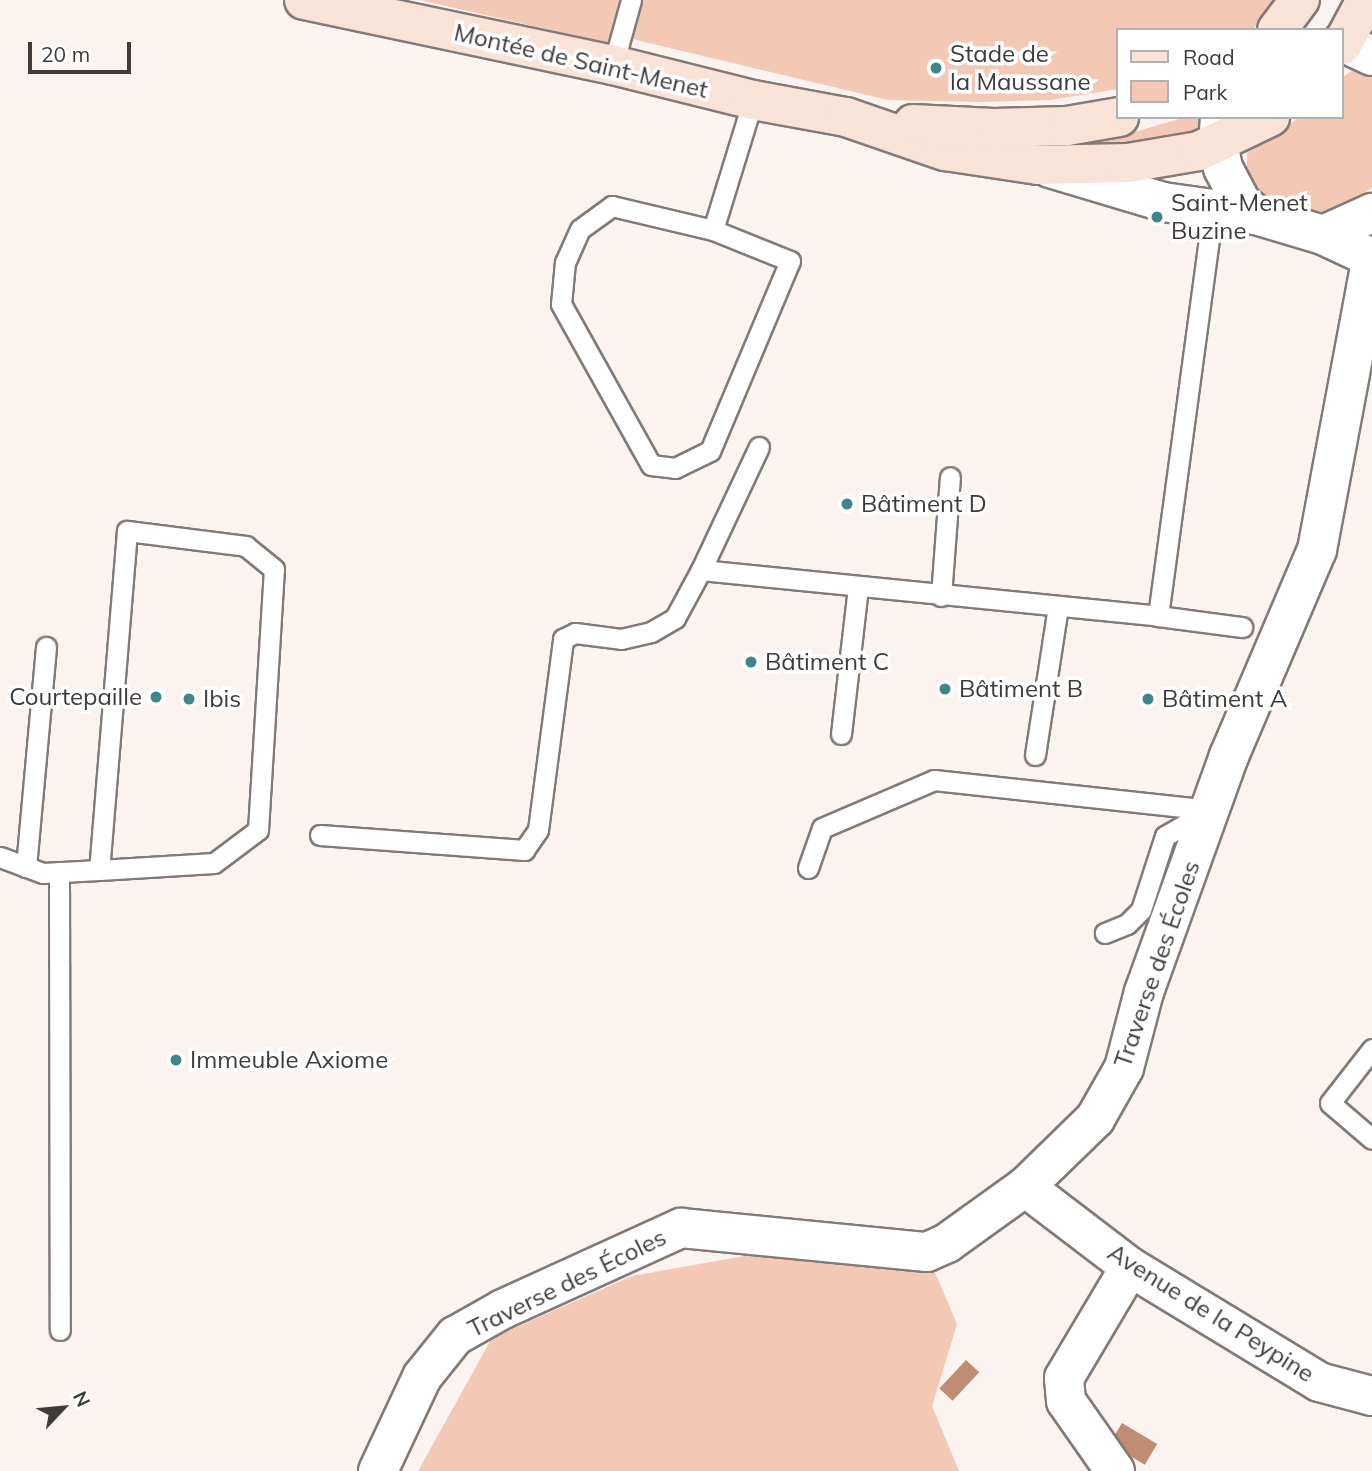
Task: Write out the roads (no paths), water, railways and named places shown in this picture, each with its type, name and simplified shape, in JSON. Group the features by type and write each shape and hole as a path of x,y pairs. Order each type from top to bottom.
{"main road":[{"name":"Montée de Saint-Menet","path":"304,0 613,65 753,100 858,121 945,151 1038,165 1128,163 1219,131 1263,119"},
{"path":"1279,28 1300,0"},
{"path":"1350,46 1366,0"},
{"name":"Montée de Saint-Menet","path":"858,121 994,128 1067,126 1116,118"}],"street":[{"path":"1219,131 1234,188 1256,215"},
{"name":"Montée de Saint-Menet","path":"1038,165 1163,202 1256,215 1323,235 1372,257"},
{"path":"1323,235 1372,213"},
{"name":"Traverse des Écoles","path":"378,1471 422,1377 455,1336 573,1276 681,1228 927,1252 947,1243 1024,1187 1095,1119 1124,1068 1144,992 1210,810 1317,550 1372,257"},
{"name":"Avenue de la Peypine","path":"1024,1187 1130,1267 1319,1382 1372,1396"},
{"path":"1115,1471 1066,1401 1064,1378 1130,1267"}],"lane":[{"path":"613,65 631,0"},
{"path":"713,230 753,100"},
{"path":"612,206 713,230 790,261 710,451 675,468 652,465 561,304 565,262 579,229 612,206"},
{"path":"1158,616 1213,208"},
{"path":"320,835 524,850 538,830 563,639 575,633 621,639 651,632 675,618 701,570 759,447"},
{"path":"940,596 950,477"},
{"path":"0,857 26,867 59,872 99,870 214,863 258,830 274,569 246,545 127,531 99,870"},
{"path":"701,570 858,588 1158,616 1242,627"},
{"path":"841,734 858,588"},
{"path":"1035,755 1058,607"},
{"path":"26,867 46,647"},
{"path":"808,868 822,828 934,780 1210,810"},
{"path":"1105,933 1127,924 1141,910 1165,836 1210,810"},
{"path":"59,872 60,1330"},
{"path":"1372,1049 1330,1103 1372,1139"}],"place":[{"name":"Stade de la Maussane","path":"936,68"},
{"name":"Saint-Menet Buzine","path":"1157,217"},
{"name":"Bâtiment D","path":"847,504"},
{"name":"Bâtiment C","path":"751,662"},
{"name":"Bâtiment B","path":"945,689"},
{"name":"Courtepaille","path":"156,697"},
{"name":"Ibis","path":"189,699"},
{"name":"Bâtiment A","path":"1148,699"},
{"name":"Immeuble Axiome","path":"176,1060"}]}
